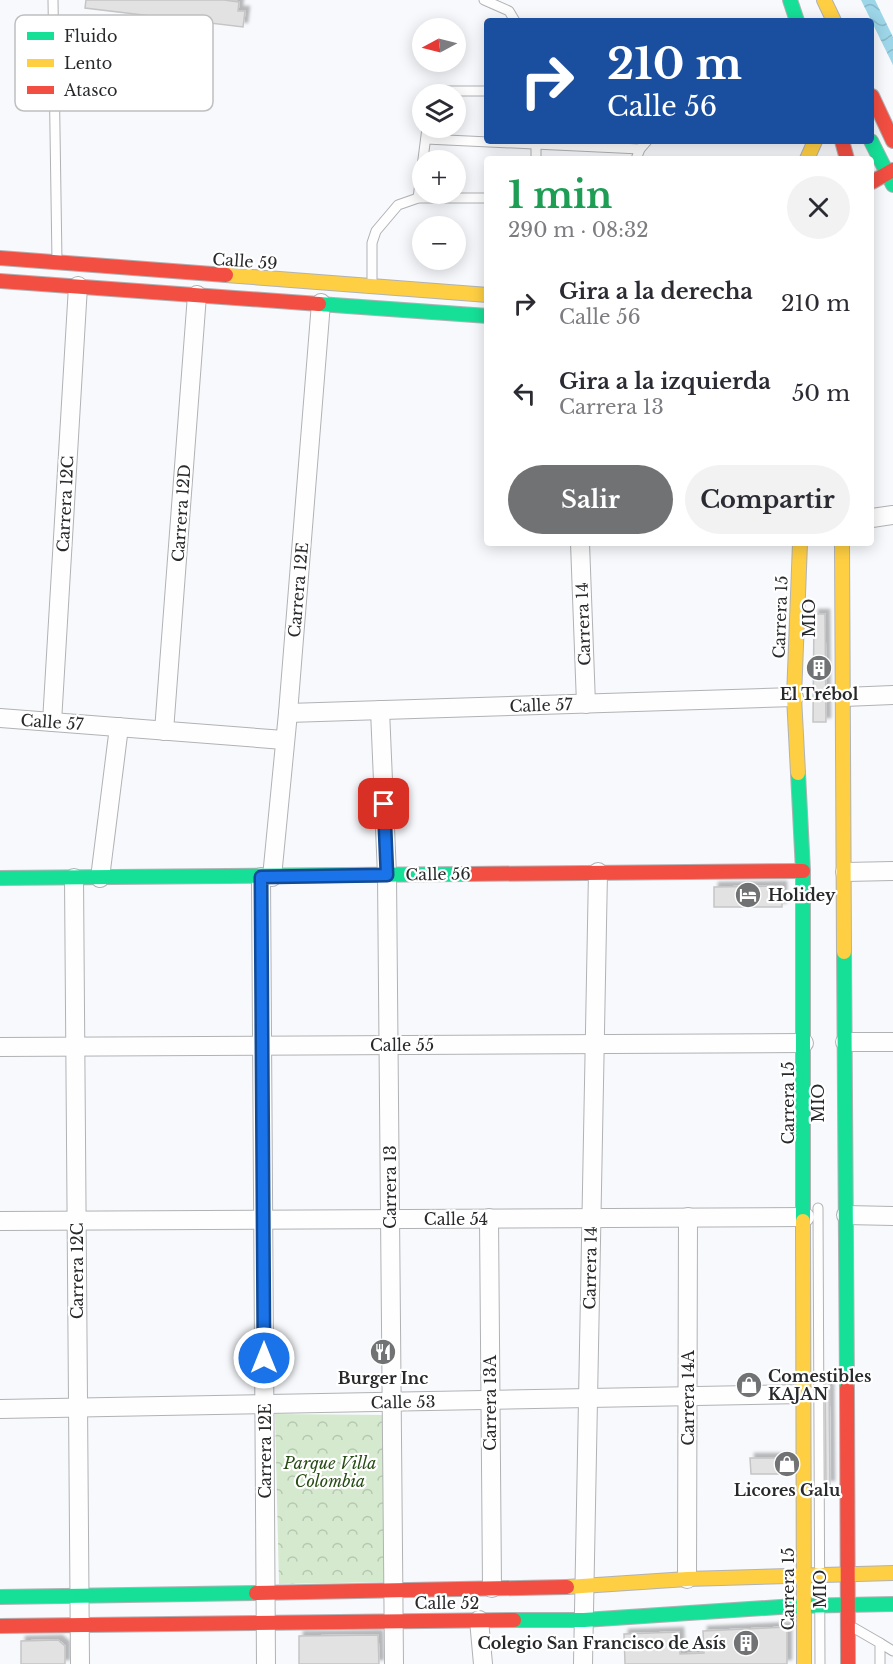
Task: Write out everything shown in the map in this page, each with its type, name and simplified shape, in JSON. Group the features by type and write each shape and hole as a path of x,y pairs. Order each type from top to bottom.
{"street":[{"path":"790,0 796,18"},
{"path":"802,0 811,18"},
{"path":"824,0 833,18"},
{"path":"874,100 892,138"},
{"path":"871,146 891,176 874,181"},
{"name":"Calle 59","path":"0,258 484,295"},
{"path":"0,281 484,316"},
{"name":"Carrera 12C","path":"52,722 78,286"},
{"name":"Carrera 12D","path":"164,730 197,295"},
{"name":"Carrera 12E","path":"266,1664 262,1046 267,877 288,712 321,303"},
{"path":"874,518 893,515"},
{"name":"Carrera 14","path":"580,546 586,704"},
{"name":"Carrera 15","path":"800,546 794,697 810,871 804,1043 804,1664"},
{"path":"842,546 846,1215 840,1593 848,1624 848,1664"},
{"path":"844,697 893,695"},
{"name":"Calle 57","path":"288,712 794,697"},
{"name":"Carrera 13","path":"380,710 387,875 394,1664"},
{"name":"Calle 57","path":"0,718 284,740"},
{"path":"100,878 119,727"},
{"name":"Calle 56","path":"0,878 810,871"},
{"path":"845,872 893,871"},
{"name":"Carrera 14","path":"583,1664 598,872"},
{"name":"Carrera 12C","path":"74,878 80,1664"},
{"path":"845,1042 893,1042"},
{"name":"Calle 55","path":"0,1047 804,1043"},
{"path":"846,1215 893,1216"},
{"name":"Carrera 14A","path":"687,1579 688,1217"},
{"name":"Calle 54","path":"0,1221 805,1217"},
{"name":"Carrera 13A","path":"489,1218 492,1588"},
{"name":"Calle 53","path":"0,1409 805,1394"},
{"name":"Calle 52","path":"0,1626 393,1620 584,1620 821,1605 840,1593 893,1573"},
{"name":"Calle 52","path":"0,1597 584,1587 687,1579 820,1575 840,1593 893,1604"},
{"path":"479,1620 483,1664"}],"lane":[{"path":"54,0 54,15"},
{"path":"484,0 509,11 513,18"},
{"path":"466,91 484,91"},
{"path":"55,111 57,285"},
{"path":"871,146 892,138"},
{"path":"425,150 426,139 484,141"},
{"path":"608,144 644,145"},
{"path":"466,198 484,198"},
{"path":"371,307 371,254 376,231 398,205 412,200"},
{"path":"810,546 810,565"},
{"name":"MIO","path":"818,1193 820,1664"},
{"name":"MIO","path":"837,1478 840,1593"},
{"path":"848,1624 893,1651"},
{"path":"880,1643 880,1664"}],"green space":[{"name":"Parque Villa Colombia","path":"275,1414 384,1415 384,1582 279,1584"}],"water":[{"path":"861,0 875,0 893,37 893,65 874,26 874,18 870,18"}],"building":[{"path":"86,0 224,0 239,2 238,11 245,11 243,27 213,23 213,15 143,15 85,8"},
{"name":"El Trébol","path":"814,614 825,614 826,722 813,722"},
{"name":"Holidey","path":"782,886 782,907 714,907 714,887"},
{"path":"825,1379 829,1379 830,1485 826,1485"},
{"path":"750,1458 786,1458 787,1474 751,1474"},
{"name":"Colegio San Francisco de Asís","path":"787,1627 787,1664 625,1664 624,1634 679,1632 680,1654 704,1653 703,1631"},
{"path":"378,1635 379,1664 299,1664 299,1636"},
{"path":"58,1640 65,1646 65,1664 21,1664 21,1641"}],"traffic: fast":[{"path":"790,0 796,18"},
{"path":"872,144 893,185"},
{"path":"319,304 484,316"},
{"path":"798,773 803,871 803,1221"},
{"path":"0,878 467,874"},
{"path":"844,952 847,1388"},
{"path":"0,1597 256,1593"},
{"path":"514,1620 584,1620 795,1606 893,1604"}],"traffic: slow":[{"path":"824,0 833,18"},
{"path":"808,156 814,144"},
{"path":"226,275 484,295"},
{"path":"798,773 794,697 800,546"},
{"path":"842,546 844,952"},
{"path":"803,1221 804,1664"},
{"path":"567,1587 687,1579 893,1573"}],"traffic: jam":[{"path":"874,100 893,141"},
{"path":"843,144 846,156"},
{"path":"874,181 893,170"},
{"path":"0,258 226,275"},
{"path":"0,281 319,304"},
{"path":"467,874 803,871"},
{"path":"847,1388 848,1664"},
{"path":"256,1593 567,1587"},
{"path":"0,1626 514,1620"}],"place":[{"name":"El Trébol","path":"819,668"},
{"name":"Holidey","path":"748,895"},
{"name":"Burger Inc","path":"383,1352"},
{"name":"Comestibles KAJAN","path":"749,1385"},
{"name":"Licores Galu","path":"787,1464"},
{"name":"Colegio San Francisco de Asís","path":"746,1643"}],"route":[{"path":"264,1358 261,877 387,875 384,804"}]}
